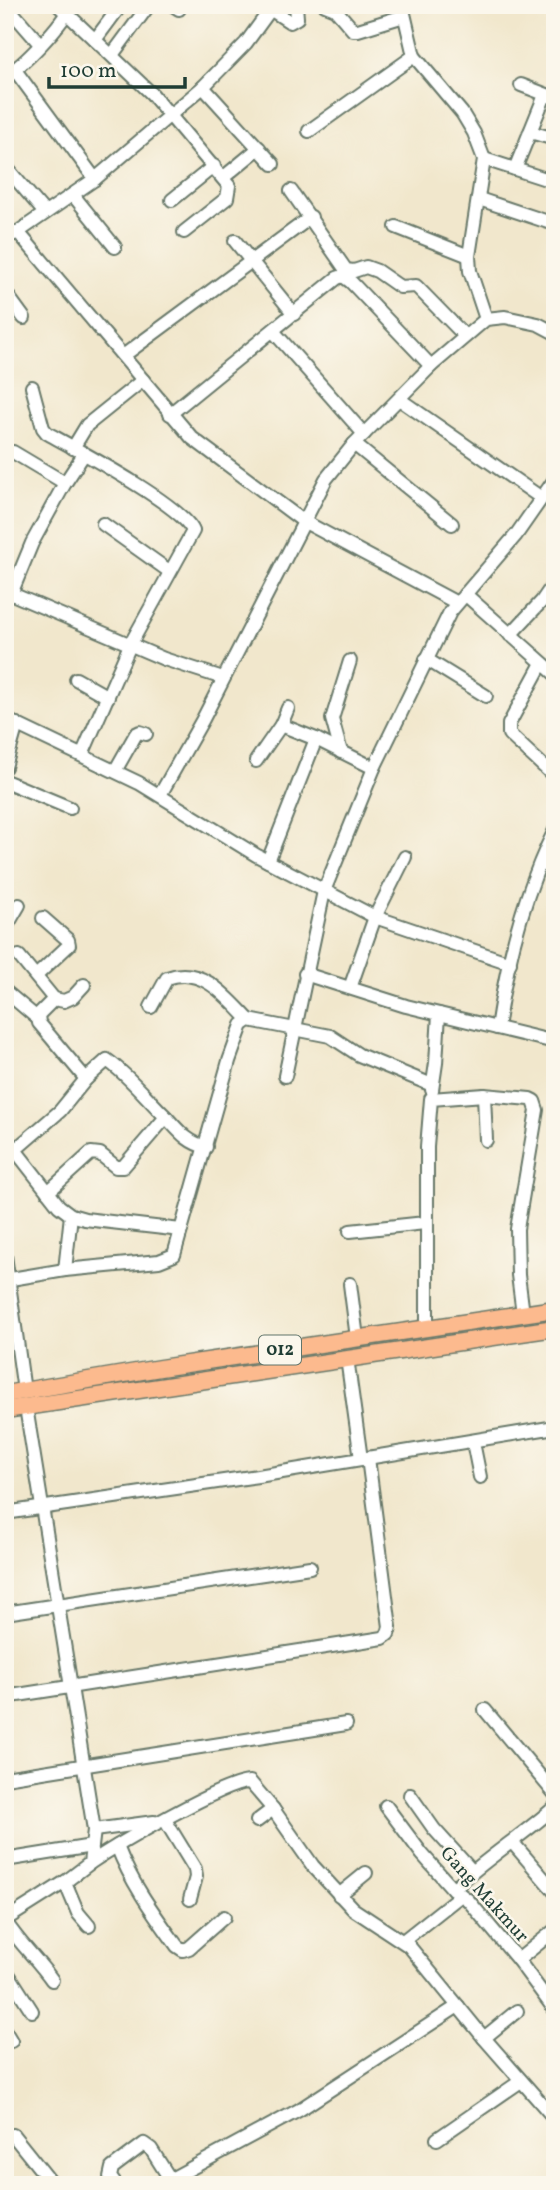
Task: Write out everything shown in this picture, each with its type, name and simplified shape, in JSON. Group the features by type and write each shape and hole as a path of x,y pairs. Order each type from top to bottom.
{"main road":[{"name":"012","path":"5,1410 25,1399 357,1338 555,1310"},
{"path":"495,1319 498,1328 512,1328 519,1333"},
{"path":"457,1324 465,1328 485,1326 489,1337"},
{"name":"012","path":"5,1394 25,1399 347,1358 555,1328"}],"street":[{"path":"6,5 40,44"},
{"path":"95,40 121,5"},
{"path":"111,55 149,5"},
{"path":"5,238 18,232 95,179 203,87 247,43 267,7 290,22 297,18 296,5"},
{"path":"325,5 335,9 353,30 403,11 414,56 462,113 474,133 484,159 468,256 470,271 486,319"},
{"path":"95,179 10,73 40,44 65,8 152,94 229,186 227,198 184,232"},
{"path":"309,131 414,56"},
{"path":"515,169 530,132 550,97 522,85"},
{"path":"203,87 273,164"},
{"path":"530,132 555,139"},
{"path":"224,177 259,148"},
{"path":"484,159 555,182"},
{"path":"5,166 44,213"},
{"path":"172,200 214,166"},
{"path":"290,191 346,270 354,271 366,267 377,271 400,287 416,286 465,336"},
{"path":"73,195 116,247"},
{"path":"479,199 548,222"},
{"path":"123,356 311,217"},
{"path":"396,227 468,256"},
{"path":"18,232 192,438 303,521 461,598 555,674"},
{"path":"235,241 294,314"},
{"path":"348,279 360,268"},
{"path":"170,414 337,278 343,276 431,366"},
{"path":"5,292 24,317"},
{"path":"160,795 204,719 326,479 354,444 431,366 486,319 505,317 538,324 555,333"},
{"path":"274,332 364,434"},
{"path":"143,380 88,425 65,483 8,592 130,645 223,678"},
{"path":"32,387 43,428 47,433 134,483 186,520 193,535 169,571 130,645 82,755"},
{"path":"399,399 540,497"},
{"path":"354,444 452,524"},
{"path":"13,452 65,483"},
{"path":"285,1076 324,891 374,768 442,626 461,598 516,535 555,479"},
{"path":"103,524 169,571"},
{"path":"510,635 542,601 555,582"},
{"path":"426,659 486,696"},
{"path":"341,752 332,719 350,661"},
{"path":"542,663 509,724 509,734 555,777"},
{"path":"76,679 108,697"},
{"path":"256,761 281,725 288,708"},
{"path":"5,767 11,722 160,795 268,861 374,917 510,963"},
{"path":"281,725 374,768"},
{"path":"115,771 136,734 146,734"},
{"path":"268,861 316,739"},
{"path":"5,781 70,808"},
{"path":"497,1028 510,963 532,880 555,830"},
{"path":"350,988 374,917 405,857"},
{"path":"5,929 19,905"},
{"path":"36,976 69,945 68,940 43,918"},
{"path":"19,956 54,999 64,1001 84,985"},
{"path":"305,974 439,1014 555,1042"},
{"path":"151,1007 167,978 200,978 216,986 238,1006 248,1020 297,1028 334,1038 359,1055 432,1085"},
{"path":"5,991 37,1018 86,1079"},
{"path":"37,1018 54,999"},
{"path":"427,1328 427,1147 439,1014"},
{"path":"7,1280 65,1270 167,1259 175,1254 229,1061 242,1025 248,1020"},
{"path":"16,1149 60,1111 86,1079 108,1060 188,1140 206,1147"},
{"path":"431,1100 484,1095 534,1101 537,1110 517,1228 518,1275 523,1314"},
{"path":"484,1095 486,1140"},
{"path":"48,1192 91,1153 100,1154 116,1167 123,1167 166,1116"},
{"path":"5,1137 59,1206 71,1215 181,1230"},
{"path":"65,1270 71,1215"},
{"path":"350,1231 425,1223"},
{"path":"5,1255 25,1399 94,1830 90,1863"},
{"path":"350,1284 357,1338"},
{"path":"5,1697 383,1638 388,1634 390,1627 347,1358"},
{"path":"5,1513 555,1427"},
{"path":"473,1441 480,1477"},
{"path":"5,1613 310,1567"},
{"path":"485,1710 555,1794"},
{"path":"5,1779 346,1724"},
{"path":"52,1980 24,1948 5,1920 117,1846 245,1782 255,1785 313,1866 339,1895 353,1909 402,1941 417,1955 484,2038 555,2119"},
{"path":"410,1795 435,1829 472,1871"},
{"name":"Gang Makmur","path":"386,1806 414,1844 518,1960 555,2010"},
{"path":"402,1941 457,1892 472,1871 513,1843 555,1807"},
{"path":"257,1821 273,1809"},
{"path":"94,1830 165,1820"},
{"path":"165,1820 195,1869 196,1877 190,1899"},
{"path":"414,1844 435,1829"},
{"path":"513,1843 555,1892"},
{"path":"5,1860 92,1846"},
{"path":"117,1846 127,1871 144,1899 177,1946 183,1950 189,1948 225,1917"},
{"path":"339,1895 366,1873"},
{"path":"65,1882 78,1913 89,1926"},
{"path":"518,1960 555,1930"},
{"path":"5,1969 32,2011"},
{"path":"109,2182 112,2168 146,2144 165,2182 299,2110 458,2006"},
{"path":"484,2038 517,2011"},
{"path":"437,2139 521,2081"},
{"path":"13,2136 53,2185"}]}
